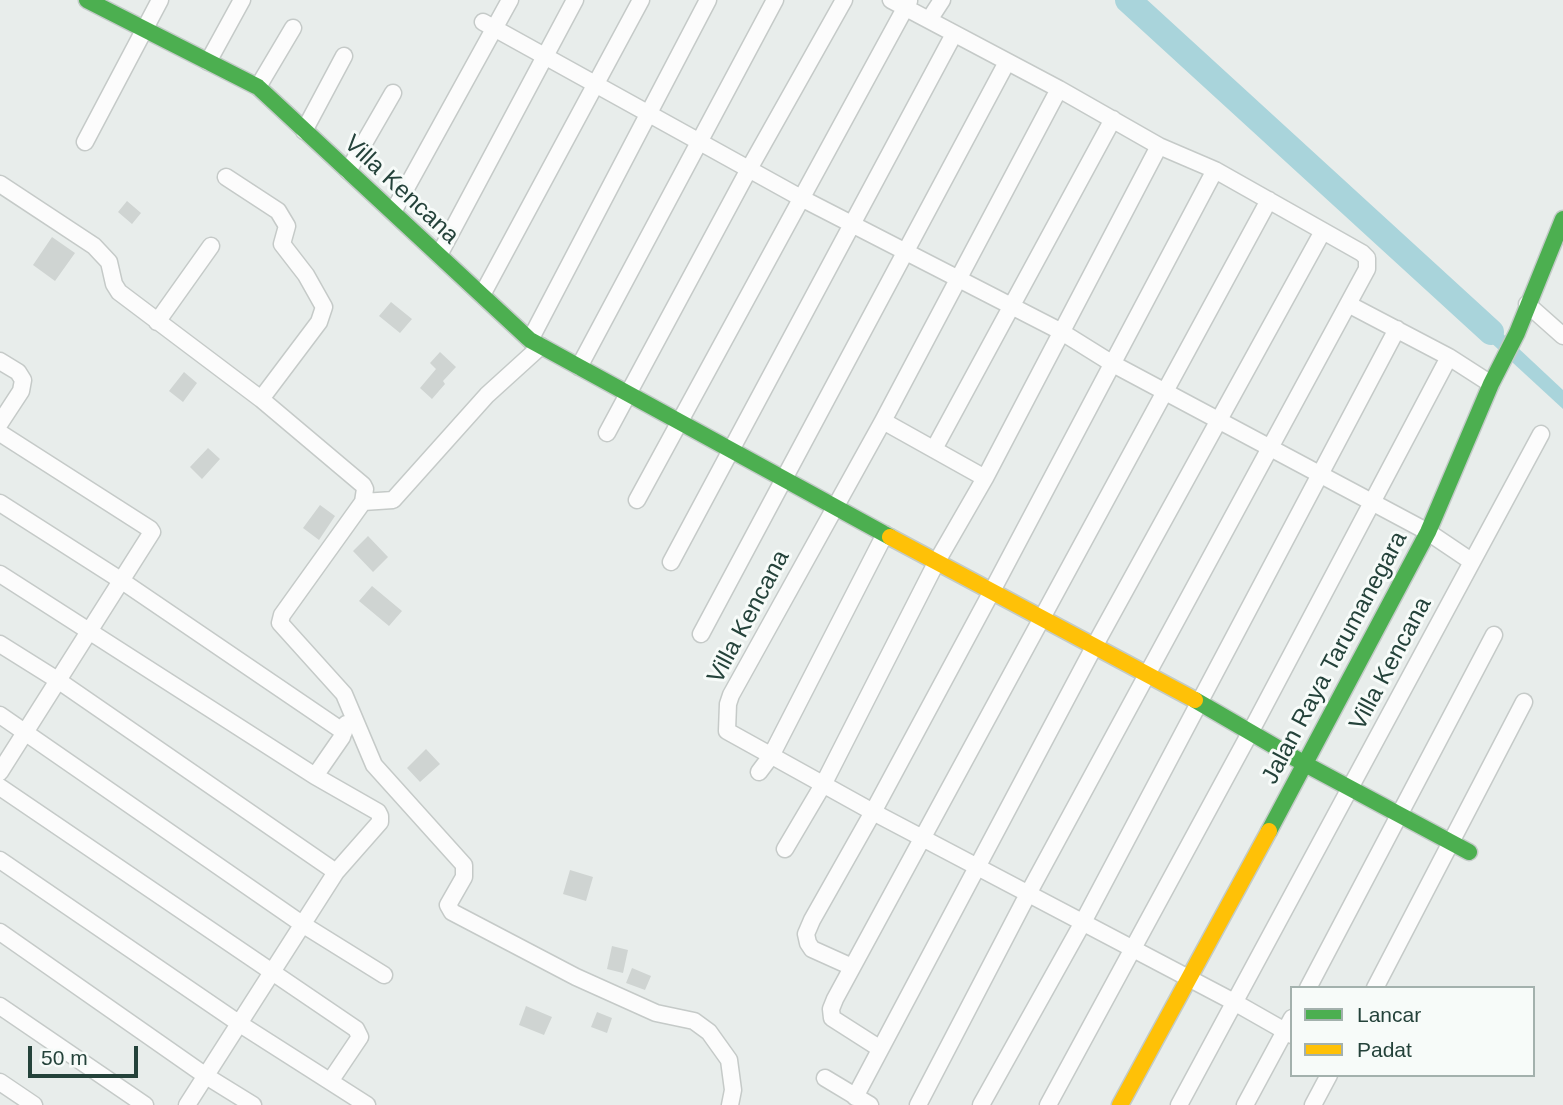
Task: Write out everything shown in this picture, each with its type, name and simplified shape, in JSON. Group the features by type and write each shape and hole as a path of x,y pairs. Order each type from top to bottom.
{"street":[{"name":"Villa Kencana","path":"87,0 109,5 145,30 258,87 536,343 835,505 936,563 1095,645 1305,764 1469,852"},
{"path":"85,142 160,0"},
{"path":"208,62 242,0"},
{"path":"393,212 489,26 510,0"},
{"path":"439,255 575,0"},
{"path":"482,295 642,0"},
{"path":"363,502 393,500 536,343 648,113 708,0"},
{"path":"579,367 775,0"},
{"path":"607,433 749,169 844,0"},
{"path":"891,0 908,4 929,20 1059,89 1158,146 1215,170 1367,258 1367,269 1028,894 918,1105"},
{"path":"929,20 942,0"},
{"path":"637,500 908,4"},
{"path":"489,26 801,198 1060,331 1113,364 1429,532 1471,561"},
{"path":"258,87 293,28"},
{"path":"671,562 954,34"},
{"path":"304,131 344,56"},
{"name":"Villa Kencana","path":"701,634 1007,62"},
{"name":"Villa Kencana","path":"1059,89 883,421 731,695 727,731 1082,924 1289,1028"},
{"path":"348,171 393,93"},
{"path":"934,449 1113,119"},
{"path":"785,849 824,783 936,563 985,478 1158,146"},
{"path":"852,967 812,949 806,934 812,920 992,591 1215,170"},
{"path":"226,177 278,211 287,226 282,244 306,275 324,307 319,322 261,399"},
{"path":"0,184 94,246 109,262 116,289 261,399 363,485 363,502 282,615 280,623 344,694 374,765 464,865 464,877 448,905 452,912 576,977 656,1013 694,1021 709,1032 729,1059 733,1090 730,1105"},
{"path":"879,1048 837,1022 831,1014 835,999 1269,200"},
{"name":"Jalan Raya Tarumanegara","path":"1120,1105 1190,980 1429,532 1491,384 1517,333 1563,219"},
{"path":"855,1097 1095,645 1323,231"},
{"path":"157,322 211,246"},
{"path":"1348,304 1449,357 1491,384"},
{"path":"1527,304 1563,336"},
{"path":"981,1105 1082,924 1397,329"},
{"path":"1048,1105 1251,731 1449,357"},
{"path":"0,361 18,372 23,380 21,391 0,423"},
{"path":"883,421 985,478"},
{"path":"0,433 150,529 151,537 0,772"},
{"name":"Villa Kencana","path":"1179,1105 1541,434"},
{"path":"0,503 122,581 344,732"},
{"path":"759,772 771,756 884,534"},
{"path":"0,574 315,776 378,812 380,816 380,822 336,872 187,1105"},
{"path":"1309,986 1494,635"},
{"path":"0,644 336,872"},
{"path":"1377,986 1524,702"},
{"path":"315,776 344,732 349,708"},
{"path":"0,715 302,923 384,975"},
{"path":"0,787 359,1031 360,1037 331,1080"},
{"path":"0,860 240,1024 367,1105"},
{"path":"0,932 206,1076 253,1105"},
{"path":"0,1006 145,1105"},
{"path":"1245,1105 1289,1028"},
{"path":"1313,1105 1328,1077"},
{"path":"825,1078 870,1105"},
{"path":"0,1082 34,1105"}],"water":[{"path":"1469,302 1563,390 1563,409 1461,315"}],"building":[{"path":"127,201 141,213 132,224 118,212"},
{"path":"52,237 75,253 55,281 33,265"},
{"path":"391,302 412,319 400,333 379,316"},
{"path":"440,352 456,367 432,399 420,388 436,369 430,363"},
{"path":"184,372 197,383 183,402 169,391"},
{"path":"208,448 220,459 202,479 190,467"},
{"path":"320,505 335,516 319,540 303,528"},
{"path":"368,536 388,557 373,572 353,551"},
{"path":"372,586 402,611 389,626 359,601"},
{"path":"426,749 440,764 420,782 407,768"},
{"path":"570,870 593,877 586,901 563,894"},
{"path":"612,946 628,950 623,973 607,969"},
{"path":"632,968 651,976 645,990 626,983"},
{"path":"526,1006 552,1017 544,1035 519,1025"},
{"path":"597,1012 612,1018 607,1033 591,1027"}],"waterway":[{"path":"1128,0 1491,332"}],"traffic: fast":[{"path":"87,0 258,87 530,340 890,537"},
{"path":"1269,831 1428,532 1491,384 1517,333 1563,219"},
{"path":"1195,700 1305,764 1469,852"}],"traffic: slow":[{"path":"890,537 1195,700"},
{"path":"1120,1105 1269,831"}]}
